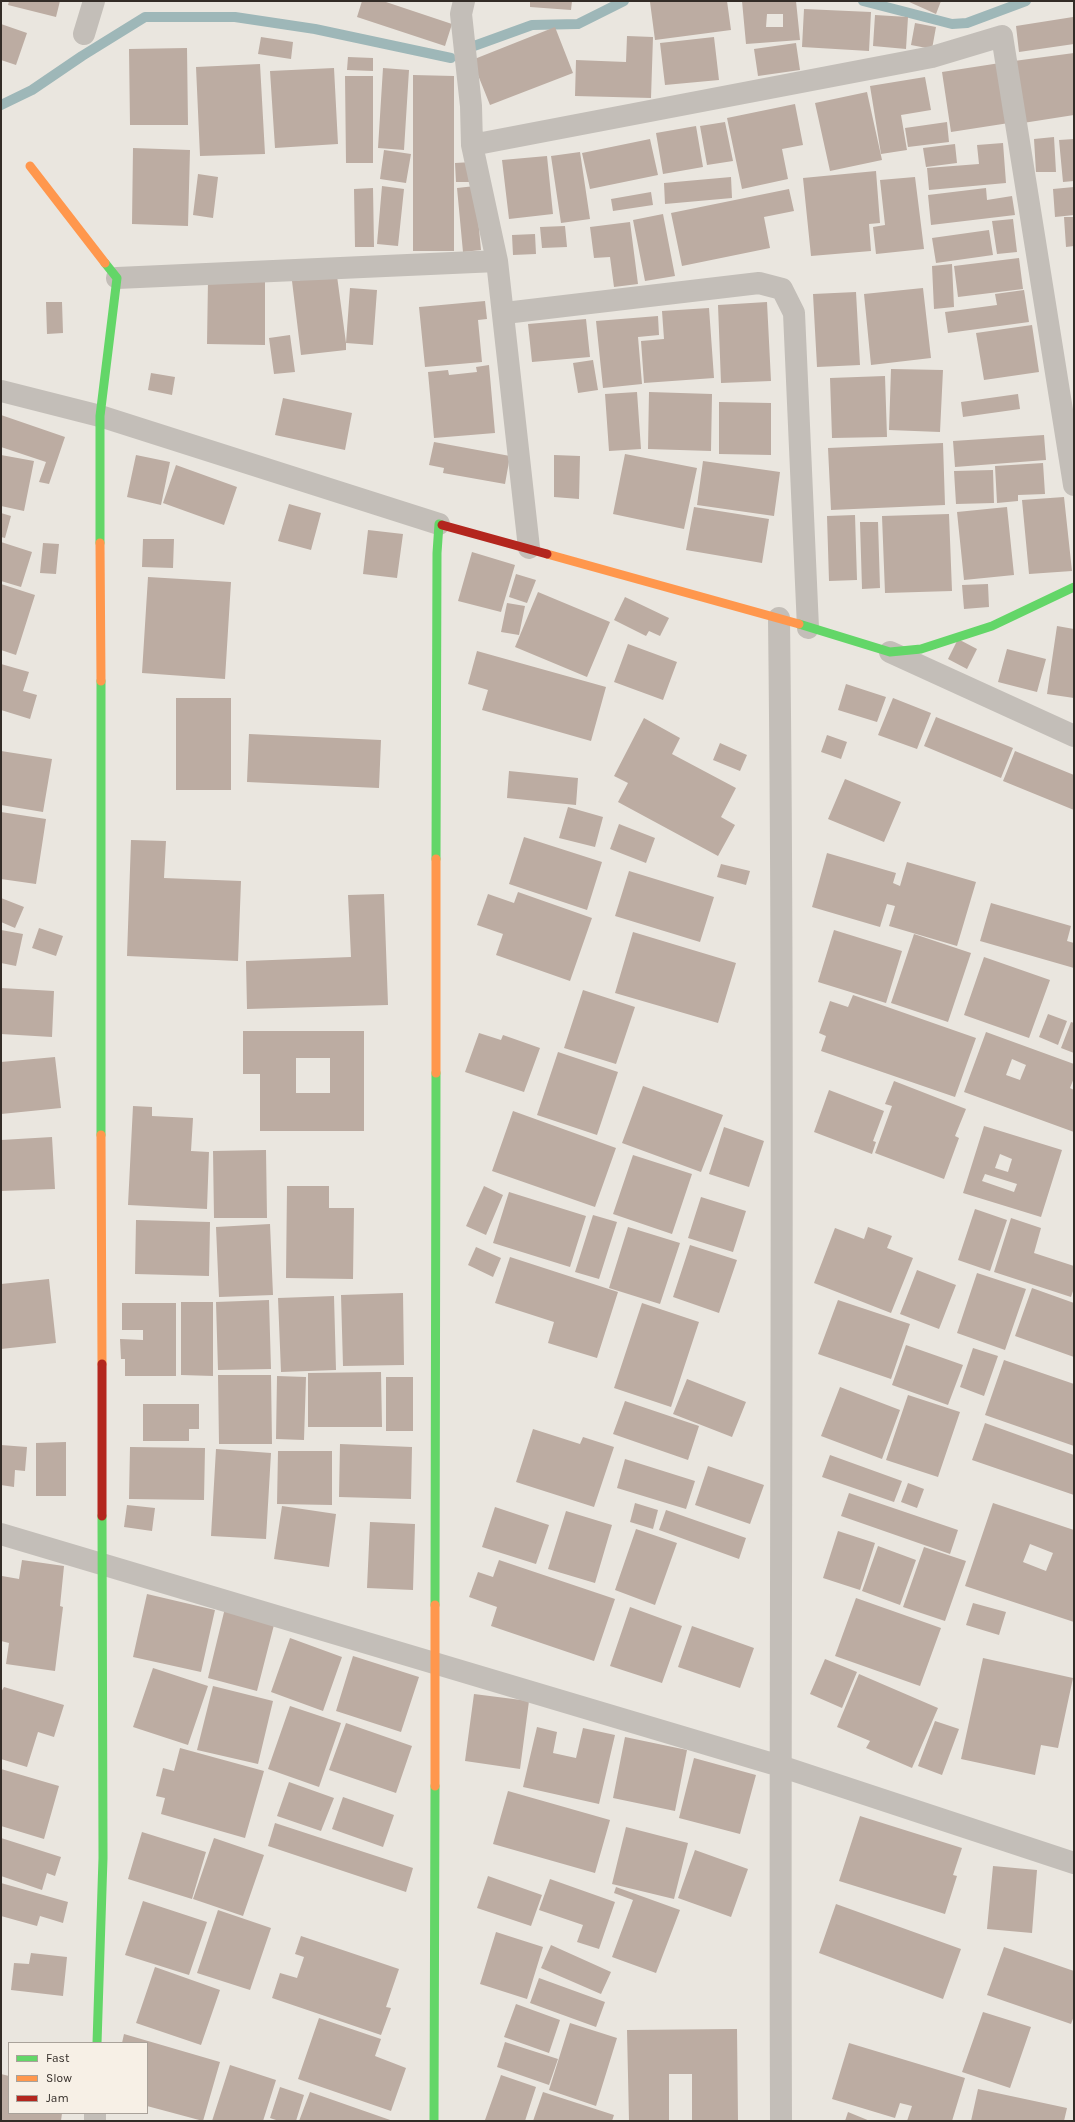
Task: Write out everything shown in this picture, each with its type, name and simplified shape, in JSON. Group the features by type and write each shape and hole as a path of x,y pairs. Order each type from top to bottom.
{"street":[{"path":"84,34 94,1"},
{"path":"464,1 462,14 471,106 472,145 497,261 529,548"},
{"path":"472,145 932,57 1002,36 1074,485"},
{"path":"30,166 117,278 100,416 103,1858 98,2042"},
{"path":"117,278 497,261"},
{"path":"504,313 759,283 782,289 794,313 808,628"},
{"path":"1,391 100,416 439,524 779,618 890,652 1074,736"},
{"path":"434,2121 436,553 439,524"},
{"path":"890,652 921,649 992,626 1074,587"},
{"path":"779,618 782,880 780,1766 781,2121"},
{"path":"1,1534 435,1665 780,1766 1074,1863"}],"building":[{"path":"9,1 60,1 56,17 8,5"},
{"path":"362,1 383,1 452,24 445,46 357,17"},
{"path":"530,1 572,1 571,10 530,7"},
{"path":"727,1 731,30 655,40 650,2"},
{"path":"742,1 796,1 800,40 746,44","holes":["767,14 783,14 783,27 766,27"]},
{"path":"907,1 941,1 936,14"},
{"path":"804,9 871,12 869,51 802,47"},
{"path":"875,15 908,17 906,49 873,46"},
{"path":"1073,17 1074,44 1019,52 1016,26"},
{"path":"915,23 936,27 932,49 911,45"},
{"path":"1,24 27,33 16,65 1,60"},
{"path":"555,27 573,73 490,105 472,60"},
{"path":"627,36 653,37 651,98 575,96 576,60 626,62"},
{"path":"261,37 293,42 291,59 258,54"},
{"path":"714,37 719,80 665,85 660,43"},
{"path":"796,43 800,70 758,76 754,49"},
{"path":"187,48 188,125 130,125 129,49"},
{"path":"1074,53 1074,115 1023,123 1014,61"},
{"path":"348,57 373,58 373,71 347,70"},
{"path":"1000,63 1009,123 951,132 942,72"},
{"path":"260,64 265,154 200,156 196,67"},
{"path":"334,68 338,144 275,148 270,71"},
{"path":"383,68 409,70 404,150 378,148"},
{"path":"413,75 454,76 454,251 413,251"},
{"path":"345,76 373,76 373,163 346,163"},
{"path":"925,77 931,110 901,115 907,150 881,154 870,86"},
{"path":"867,92 882,160 830,171 815,103"},
{"path":"795,104 803,145 782,149 788,179 742,189 727,118"},
{"path":"725,122 733,161 707,165 700,126"},
{"path":"947,122 949,142 908,147 905,128"},
{"path":"696,126 703,167 663,174 656,133"},
{"path":"1054,137 1056,172 1036,172 1034,139"},
{"path":"650,139 658,175 590,189 582,153"},
{"path":"1074,139 1074,181 1063,182 1059,140"},
{"path":"1003,143 1006,183 929,190 927,168 979,164 977,145"},
{"path":"955,144 957,163 926,167 923,148"},
{"path":"133,148 190,150 188,226 132,224"},
{"path":"384,150 411,154 406,183 380,179"},
{"path":"580,152 590,219 561,223 551,156"},
{"path":"547,156 553,214 509,219 502,160"},
{"path":"472,162 473,182 456,182 455,163"},
{"path":"876,171 880,223 869,224 871,251 811,256 803,178"},
{"path":"198,174 218,177 213,218 193,215"},
{"path":"731,177 732,198 665,204 664,183"},
{"path":"915,177 924,249 876,254 873,227 885,225 880,180"},
{"path":"382,186 404,189 398,246 377,244"},
{"path":"475,186 481,250 463,252 457,188"},
{"path":"1074,187 1074,215 1055,217 1053,189"},
{"path":"373,188 374,247 355,247 354,189"},
{"path":"986,188 987,200 1012,196 1015,215 931,225 928,195"},
{"path":"789,189 794,211 764,217 770,248 682,266 671,213"},
{"path":"651,192 653,205 613,211 611,199"},
{"path":"663,214 675,276 645,281 633,220"},
{"path":"1064,217 1074,217 1074,246 1066,247"},
{"path":"1013,219 1017,252 997,254 992,221"},
{"path":"630,222 638,284 614,287 610,257 594,258 590,227"},
{"path":"565,226 567,247 542,248 540,227"},
{"path":"989,230 993,255 936,263 932,238"},
{"path":"535,234 536,254 513,255 512,235"},
{"path":"1019,258 1023,289 958,297 954,266"},
{"path":"952,264 954,307 934,309 932,266"},
{"path":"337,276 346,350 301,355 292,281"},
{"path":"208,280 265,281 265,345 207,344"},
{"path":"350,288 377,290 373,345 346,343"},
{"path":"923,288 931,358 871,365 864,294"},
{"path":"1024,290 1029,322 948,333 945,312 997,305 995,294"},
{"path":"856,292 860,365 817,367 813,294"},
{"path":"485,301 487,319 478,320 482,362 425,367 419,307"},
{"path":"46,302 62,302 63,333 47,334"},
{"path":"767,302 771,381 721,383 718,305"},
{"path":"709,308 714,378 644,383 641,341 664,339 662,311"},
{"path":"658,316 659,335 638,337 642,384 603,388 596,321"},
{"path":"586,319 590,357 532,362 528,324"},
{"path":"1032,325 1039,372 984,380 976,333"},
{"path":"290,335 295,372 274,374 269,338"},
{"path":"593,360 598,390 578,393 573,363"},
{"path":"489,365 495,433 434,438 428,372 448,370 449,375 477,372 476,367"},
{"path":"891,369 943,370 940,432 889,430"},
{"path":"151,373 175,377 172,395 148,390"},
{"path":"885,376 887,437 832,438 830,378"},
{"path":"637,392 641,449 609,451 605,394"},
{"path":"649,392 712,394 711,451 648,449"},
{"path":"1018,394 1020,409 963,417 961,402"},
{"path":"283,398 352,413 345,450 275,435"},
{"path":"719,402 771,403 771,455 719,454"},
{"path":"1,415 65,437 49,484 39,482 46,462 1,447"},
{"path":"1044,435 1046,460 955,467 953,441"},
{"path":"434,442 510,456 505,484 443,473 444,468 429,465"},
{"path":"943,443 945,505 831,510 828,448"},
{"path":"625,454 697,468 684,529 613,514"},
{"path":"1,455 34,461 24,511 1,506"},
{"path":"136,455 170,462 161,505 127,497"},
{"path":"554,455 580,456 579,499 554,497"},
{"path":"703,461 780,472 774,516 697,505"},
{"path":"1043,463 1045,494 1018,495 1018,501 997,503 995,466"},
{"path":"176,465 237,487 224,525 163,503"},
{"path":"993,470 994,503 956,504 954,471"},
{"path":"1064,497 1072,571 1029,574 1022,500"},
{"path":"289,504 321,513 311,550 278,541"},
{"path":"694,507 769,519 762,563 686,550"},
{"path":"1007,507 1014,575 964,580 957,512"},
{"path":"1,513 11,516 5,538 1,537"},
{"path":"949,514 952,591 885,593 882,516"},
{"path":"855,515 857,580 829,581 827,516"},
{"path":"860,522 878,522 880,588 862,589"},
{"path":"368,530 403,534 397,578 363,574"},
{"path":"143,539 174,539 173,568 142,567"},
{"path":"1,542 32,552 21,587 1,581"},
{"path":"43,543 59,544 56,574 40,573"},
{"path":"472,552 515,565 501,612 458,601"},
{"path":"516,574 536,580 527,603 509,597"},
{"path":"148,577 231,582 225,679 142,673"},
{"path":"1,584 35,595 16,655 1,650"},
{"path":"988,584 989,607 964,609 962,585"},
{"path":"538,592 610,622 587,677 515,647"},
{"path":"625,597 669,618 660,636 649,631 646,636 614,620"},
{"path":"507,603 525,606 519,635 501,632"},
{"path":"1057,626 1074,629 1074,698 1047,694"},
{"path":"958,639 977,649 967,669 948,659"},
{"path":"628,644 677,662 663,700 614,682"},
{"path":"1007,649 1046,659 1037,692 998,682"},
{"path":"477,651 606,687 591,741 482,710 488,690 468,684"},
{"path":"1,664 29,672 23,691 37,695 30,719 1,710"},
{"path":"846,684 886,697 877,722 838,710"},
{"path":"176,698 231,698 231,790 176,790"},
{"path":"893,698 931,713 917,749 878,735"},
{"path":"936,717 1013,748 1001,778 924,746"},
{"path":"644,718 680,738 672,754 736,788 721,817 735,825 718,856 618,802 628,783 614,776"},
{"path":"249,734 381,740 379,788 247,782"},
{"path":"827,735 847,742 841,759 821,752"},
{"path":"720,743 747,755 740,771 713,760"},
{"path":"1,751 52,759 43,812 1,805"},
{"path":"1015,751 1074,775 1074,810 1003,781"},
{"path":"509,771 578,778 576,805 507,798"},
{"path":"845,779 901,802 884,842 828,819"},
{"path":"568,807 603,817 595,847 559,838"},
{"path":"1,812 46,819 36,884 1,879"},
{"path":"619,824 655,838 646,863 610,849"},
{"path":"524,837 602,862 587,910 509,884"},
{"path":"131,840 166,841 164,878 241,881 238,961 127,956"},
{"path":"827,853 896,873 893,883 900,886 907,862 976,882 957,946 889,926 895,906 887,904 880,927 812,907"},
{"path":"721,864 750,871 746,885 717,877"},
{"path":"629,871 714,897 700,942 615,916"},
{"path":"518,892 592,918 570,981 496,955 503,934 477,925 488,894 514,903"},
{"path":"384,894 388,1005 247,1009 246,961 351,957 348,895"},
{"path":"1,898 24,907 15,928 1,922"},
{"path":"991,903 1071,926 1067,941 1074,943 1074,968 980,941"},
{"path":"39,928 63,936 56,956 32,948"},
{"path":"1,930 23,934 16,966 1,963"},
{"path":"834,930 902,951 886,1003 818,982"},
{"path":"633,932 736,963 718,1023 615,993"},
{"path":"914,934 971,953 948,1022 891,1003"},
{"path":"984,957 1050,980 1029,1038 964,1015"},
{"path":"1,988 54,991 52,1037 1,1034"},
{"path":"583,990 635,1007 616,1064 564,1048"},
{"path":"853,995 976,1038 955,1097 821,1051 826,1036 819,1033 830,1001 848,1007"},
{"path":"1048,1014 1067,1021 1058,1045 1039,1037"},
{"path":"1071,1022 1074,1023 1074,1053 1061,1048"},
{"path":"243,1031 364,1031 364,1131 260,1131 260,1074 243,1074","holes":["296,1058 330,1058 330,1093 296,1093"]},
{"path":"986,1032 1074,1064 1074,1078 1070,1088 1074,1090 1074,1132 964,1092","holes":["1012,1059 1026,1065 1020,1080 1006,1075"]},
{"path":"479,1033 501,1040 503,1035 540,1048 524,1092 465,1072"},
{"path":"558,1052 618,1072 597,1135 537,1115"},
{"path":"55,1057 61,1108 1,1114 1,1062"},
{"path":"894,1081 966,1109 955,1136 959,1138 944,1179 875,1153 892,1106 885,1104"},
{"path":"643,1086 723,1115 701,1172 622,1143"},
{"path":"829,1090 884,1111 873,1141 876,1142 872,1154 814,1132"},
{"path":"133,1106 152,1107 152,1116 193,1118 191,1151 209,1152 207,1209 128,1205"},
{"path":"513,1111 616,1148 595,1207 492,1171"},
{"path":"984,1126 1062,1150 1041,1217 963,1193","holes":["1000,1154 1012,1159 1008,1172 995,1168","985,1174 1017,1184 1014,1192 982,1181"]},
{"path":"724,1127 764,1141 749,1187 709,1174"},
{"path":"52,1137 55,1189 1,1191 1,1140"},
{"path":"266,1150 267,1218 214,1218 213,1151"},
{"path":"633,1155 692,1174 672,1234 613,1214"},
{"path":"287,1186 329,1186 329,1208 354,1208 353,1279 286,1278"},
{"path":"484,1186 503,1195 486,1235 466,1226"},
{"path":"509,1192 586,1216 570,1267 493,1243"},
{"path":"701,1197 746,1211 733,1252 688,1238"},
{"path":"975,1209 1007,1220 990,1271 958,1260"},
{"path":"593,1215 617,1222 599,1279 575,1272"},
{"path":"1011,1218 1041,1228 1034,1253 1074,1266 1074,1288 1071,1297 994,1272"},
{"path":"136,1220 210,1222 209,1276 135,1274"},
{"path":"270,1224 273,1295 219,1297 216,1227"},
{"path":"628,1227 680,1243 660,1304 609,1288"},
{"path":"868,1227 892,1236 887,1248 913,1258 891,1313 814,1283 835,1228 864,1239"},
{"path":"690,1245 737,1260 719,1313 673,1297"},
{"path":"476,1247 501,1258 493,1277 468,1265"},
{"path":"510,1257 618,1292 597,1358 548,1343 554,1322 495,1303"},
{"path":"917,1270 956,1285 939,1329 900,1314"},
{"path":"977,1273 1026,1289 1005,1350 957,1333"},
{"path":"49,1279 56,1343 1,1349 1,1284"},
{"path":"1032,1288 1074,1303 1074,1357 1015,1336"},
{"path":"403,1293 404,1365 343,1366 341,1295"},
{"path":"334,1296 336,1370 281,1372 278,1298"},
{"path":"269,1300 271,1369 218,1370 216,1302"},
{"path":"838,1300 910,1324 891,1379 818,1354"},
{"path":"181,1302 213,1302 213,1376 181,1375"},
{"path":"122,1303 176,1303 176,1376 125,1376 125,1359 121,1359 120,1339 143,1340 143,1330 122,1330"},
{"path":"642,1303 699,1322 671,1407 614,1388"},
{"path":"906,1345 963,1365 948,1405 892,1385"},
{"path":"973,1348 998,1356 984,1396 960,1387"},
{"path":"1004,1360 1074,1384 1074,1446 985,1415"},
{"path":"381,1372 382,1427 308,1427 308,1373"},
{"path":"218,1375 271,1375 272,1444 219,1444"},
{"path":"277,1376 306,1377 304,1440 276,1439"},
{"path":"386,1377 413,1377 413,1431 386,1431"},
{"path":"687,1379 746,1402 732,1437 673,1414"},
{"path":"840,1387 900,1410 882,1459 821,1436"},
{"path":"908,1395 960,1412 938,1477 886,1460"},
{"path":"625,1401 699,1426 688,1460 613,1434"},
{"path":"143,1404 199,1404 199,1429 189,1429 189,1441 143,1441"},
{"path":"985,1423 1074,1455 1074,1495 972,1460"},
{"path":"533,1429 580,1444 583,1437 614,1447 594,1507 516,1482"},
{"path":"66,1442 66,1496 36,1496 36,1443"},
{"path":"340,1444 412,1447 411,1499 339,1497"},
{"path":"1,1445 27,1447 25,1471 15,1470 14,1487 1,1485"},
{"path":"130,1447 205,1448 204,1500 129,1499"},
{"path":"216,1449 271,1453 266,1539 211,1536"},
{"path":"278,1451 332,1451 332,1505 277,1504"},
{"path":"830,1455 902,1481 894,1502 822,1477"},
{"path":"625,1459 695,1481 686,1509 617,1488"},
{"path":"708,1466 764,1485 750,1524 695,1505"},
{"path":"908,1483 924,1489 917,1508 901,1502"},
{"path":"849,1493 958,1530 950,1554 841,1516"},
{"path":"635,1503 658,1510 653,1529 630,1522"},
{"path":"993,1503 1074,1530 1074,1622 965,1586","holes":["1030,1544 1053,1553 1046,1571 1023,1562"]},
{"path":"127,1505 155,1508 152,1531 124,1527"},
{"path":"282,1506 336,1514 329,1567 274,1559"},
{"path":"495,1507 549,1525 536,1564 482,1547"},
{"path":"666,1510 746,1538 739,1559 659,1530"},
{"path":"566,1511 612,1525 595,1583 548,1569"},
{"path":"370,1522 415,1524 413,1590 367,1588"},
{"path":"636,1529 677,1543 655,1605 615,1590"},
{"path":"838,1531 875,1543 860,1590 823,1578"},
{"path":"878,1546 916,1560 900,1605 862,1591"},
{"path":"924,1547 966,1561 945,1621 903,1607"},
{"path":"22,1560 64,1566 60,1606 63,1607 55,1671 6,1664 9,1643 1,1641 2,1576 19,1579"},
{"path":"499,1560 615,1599 594,1661 491,1626 497,1607 469,1597 478,1572 493,1577"},
{"path":"147,1594 215,1610 201,1672 133,1657"},
{"path":"856,1598 941,1628 920,1686 835,1656"},
{"path":"973,1603 1006,1612 999,1635 966,1625"},
{"path":"630,1607 682,1626 662,1683 610,1666"},
{"path":"225,1608 275,1621 257,1691 208,1678"},
{"path":"692,1626 754,1648 740,1688 678,1667"},
{"path":"290,1638 342,1657 323,1711 271,1692"},
{"path":"353,1656 419,1677 401,1732 336,1711"},
{"path":"983,1658 1073,1678 1058,1748 1041,1745 1035,1775 961,1759"},
{"path":"825,1659 857,1672 842,1708 810,1694"},
{"path":"153,1668 208,1686 188,1745 133,1727"},
{"path":"859,1674 938,1708 912,1768 866,1748 870,1741 837,1727"},
{"path":"213,1686 273,1701 258,1764 197,1750"},
{"path":"4,1687 64,1705 54,1737 38,1732 27,1767 1,1759 1,1692"},
{"path":"474,1694 529,1701 520,1769 465,1761"},
{"path":"290,1706 341,1723 319,1787 268,1769"},
{"path":"935,1721 959,1729 942,1775 918,1766"},
{"path":"346,1723 412,1746 396,1793 329,1770"},
{"path":"537,1727 557,1732 553,1753 576,1758 583,1728 615,1735 599,1804 523,1787"},
{"path":"625,1737 687,1750 675,1811 613,1798"},
{"path":"180,1748 264,1771 245,1838 161,1814 165,1798 156,1796 163,1768 174,1771"},
{"path":"694,1758 756,1775 740,1834 679,1818"},
{"path":"1,1769 59,1786 44,1839 1,1826"},
{"path":"289,1782 334,1798 321,1831 277,1816"},
{"path":"508,1791 610,1820 595,1873 493,1844"},
{"path":"343,1797 394,1815 383,1847 332,1829"},
{"path":"860,1816 962,1848 953,1875 957,1876 945,1914 839,1881"},
{"path":"275,1823 413,1868 406,1892 268,1846"},
{"path":"626,1827 688,1843 674,1899 612,1884"},
{"path":"142,1832 206,1852 192,1899 128,1879"},
{"path":"1,1838 61,1857 55,1876 47,1873 42,1890 1,1876"},
{"path":"214,1838 264,1855 243,1916 193,1899"},
{"path":"695,1850 748,1869 731,1917 678,1898"},
{"path":"993,1866 1037,1870 1032,1933 987,1929"},
{"path":"488,1876 542,1895 531,1926 477,1908"},
{"path":"550,1879 615,1902 599,1949 577,1942 583,1925 539,1910"},
{"path":"1,1883 68,1902 63,1923 40,1916 37,1926 1,1916"},
{"path":"616,1887 680,1910 656,1973 612,1957 633,1900 614,1893"},
{"path":"143,1901 207,1922 189,1975 125,1955"},
{"path":"836,1904 961,1949 943,1999 819,1953"},
{"path":"218,1910 271,1928 250,1990 197,1973"},
{"path":"496,1932 543,1947 527,1999 480,1984"},
{"path":"301,1936 399,1969 386,2007 391,2008 381,2035 272,1998 280,1973 297,1978 304,1957 295,1954"},
{"path":"551,1945 611,1972 601,1994 541,1968"},
{"path":"1004,1947 1074,1971 1074,2016 1071,2024 987,1995"},
{"path":"31,1953 67,1957 63,1996 11,1990 14,1963 29,1964"},
{"path":"155,1967 220,1990 201,2045 136,2023"},
{"path":"539,1978 605,2002 596,2027 530,2003"},
{"path":"516,2004 560,2020 549,2053 504,2037"},
{"path":"983,2012 1031,2027 1010,2088 962,2072"},
{"path":"319,2018 381,2039 375,2056 406,2068 391,2111 298,2079"},
{"path":"570,2023 617,2038 596,2106 549,2090"},
{"path":"737,2029 738,2121 692,2121 692,2074 669,2074 669,2121 629,2121 627,2030"},
{"path":"124,2034 220,2062 203,2121 148,2106 148,2042 122,2042"},
{"path":"505,2042 558,2059 549,2085 497,2067"},
{"path":"849,2043 965,2078 952,2121 907,2121 912,2106 900,2103 895,2118 832,2099"},
{"path":"230,2065 276,2080 263,2121 212,2121"},
{"path":"1,2074 8,2076 8,2114 62,2114 61,2121 1,2121"},
{"path":"501,2075 536,2087 525,2121 485,2120"},
{"path":"280,2087 304,2095 296,2121 279,2121 270,2118"},
{"path":"978,2089 1067,2108 1064,2121 971,2121"},
{"path":"310,2092 393,2121 299,2121"},
{"path":"543,2092 614,2115 612,2121 533,2121"},
{"path":"848,2112 870,2121 845,2121"}],"waterway":[{"path":"474,46 532,25 578,24 624,1"},
{"path":"863,1 952,24 967,23 1026,1"},
{"path":"1,105 32,90 82,56 145,17 235,17 315,29 451,58"}],"traffic: fast":[{"path":"100,543 100,416 117,278 105,263"},
{"path":"436,859 437,553 439,524 442,525"},
{"path":"799,624 890,652 921,649 992,626 1074,587"},
{"path":"101,681 101,1135"},
{"path":"435,1605 436,1073"},
{"path":"97,2042 103,1858 102,1516"},
{"path":"434,2121 435,1786"}],"traffic: slow":[{"path":"30,166 105,263"},
{"path":"100,543 101,681"},
{"path":"547,554 799,624"},
{"path":"436,859 436,1073"},
{"path":"101,1135 102,1364"},
{"path":"435,1605 435,1786"}],"traffic: jam":[{"path":"442,525 547,554"},
{"path":"102,1364 102,1516"}]}
